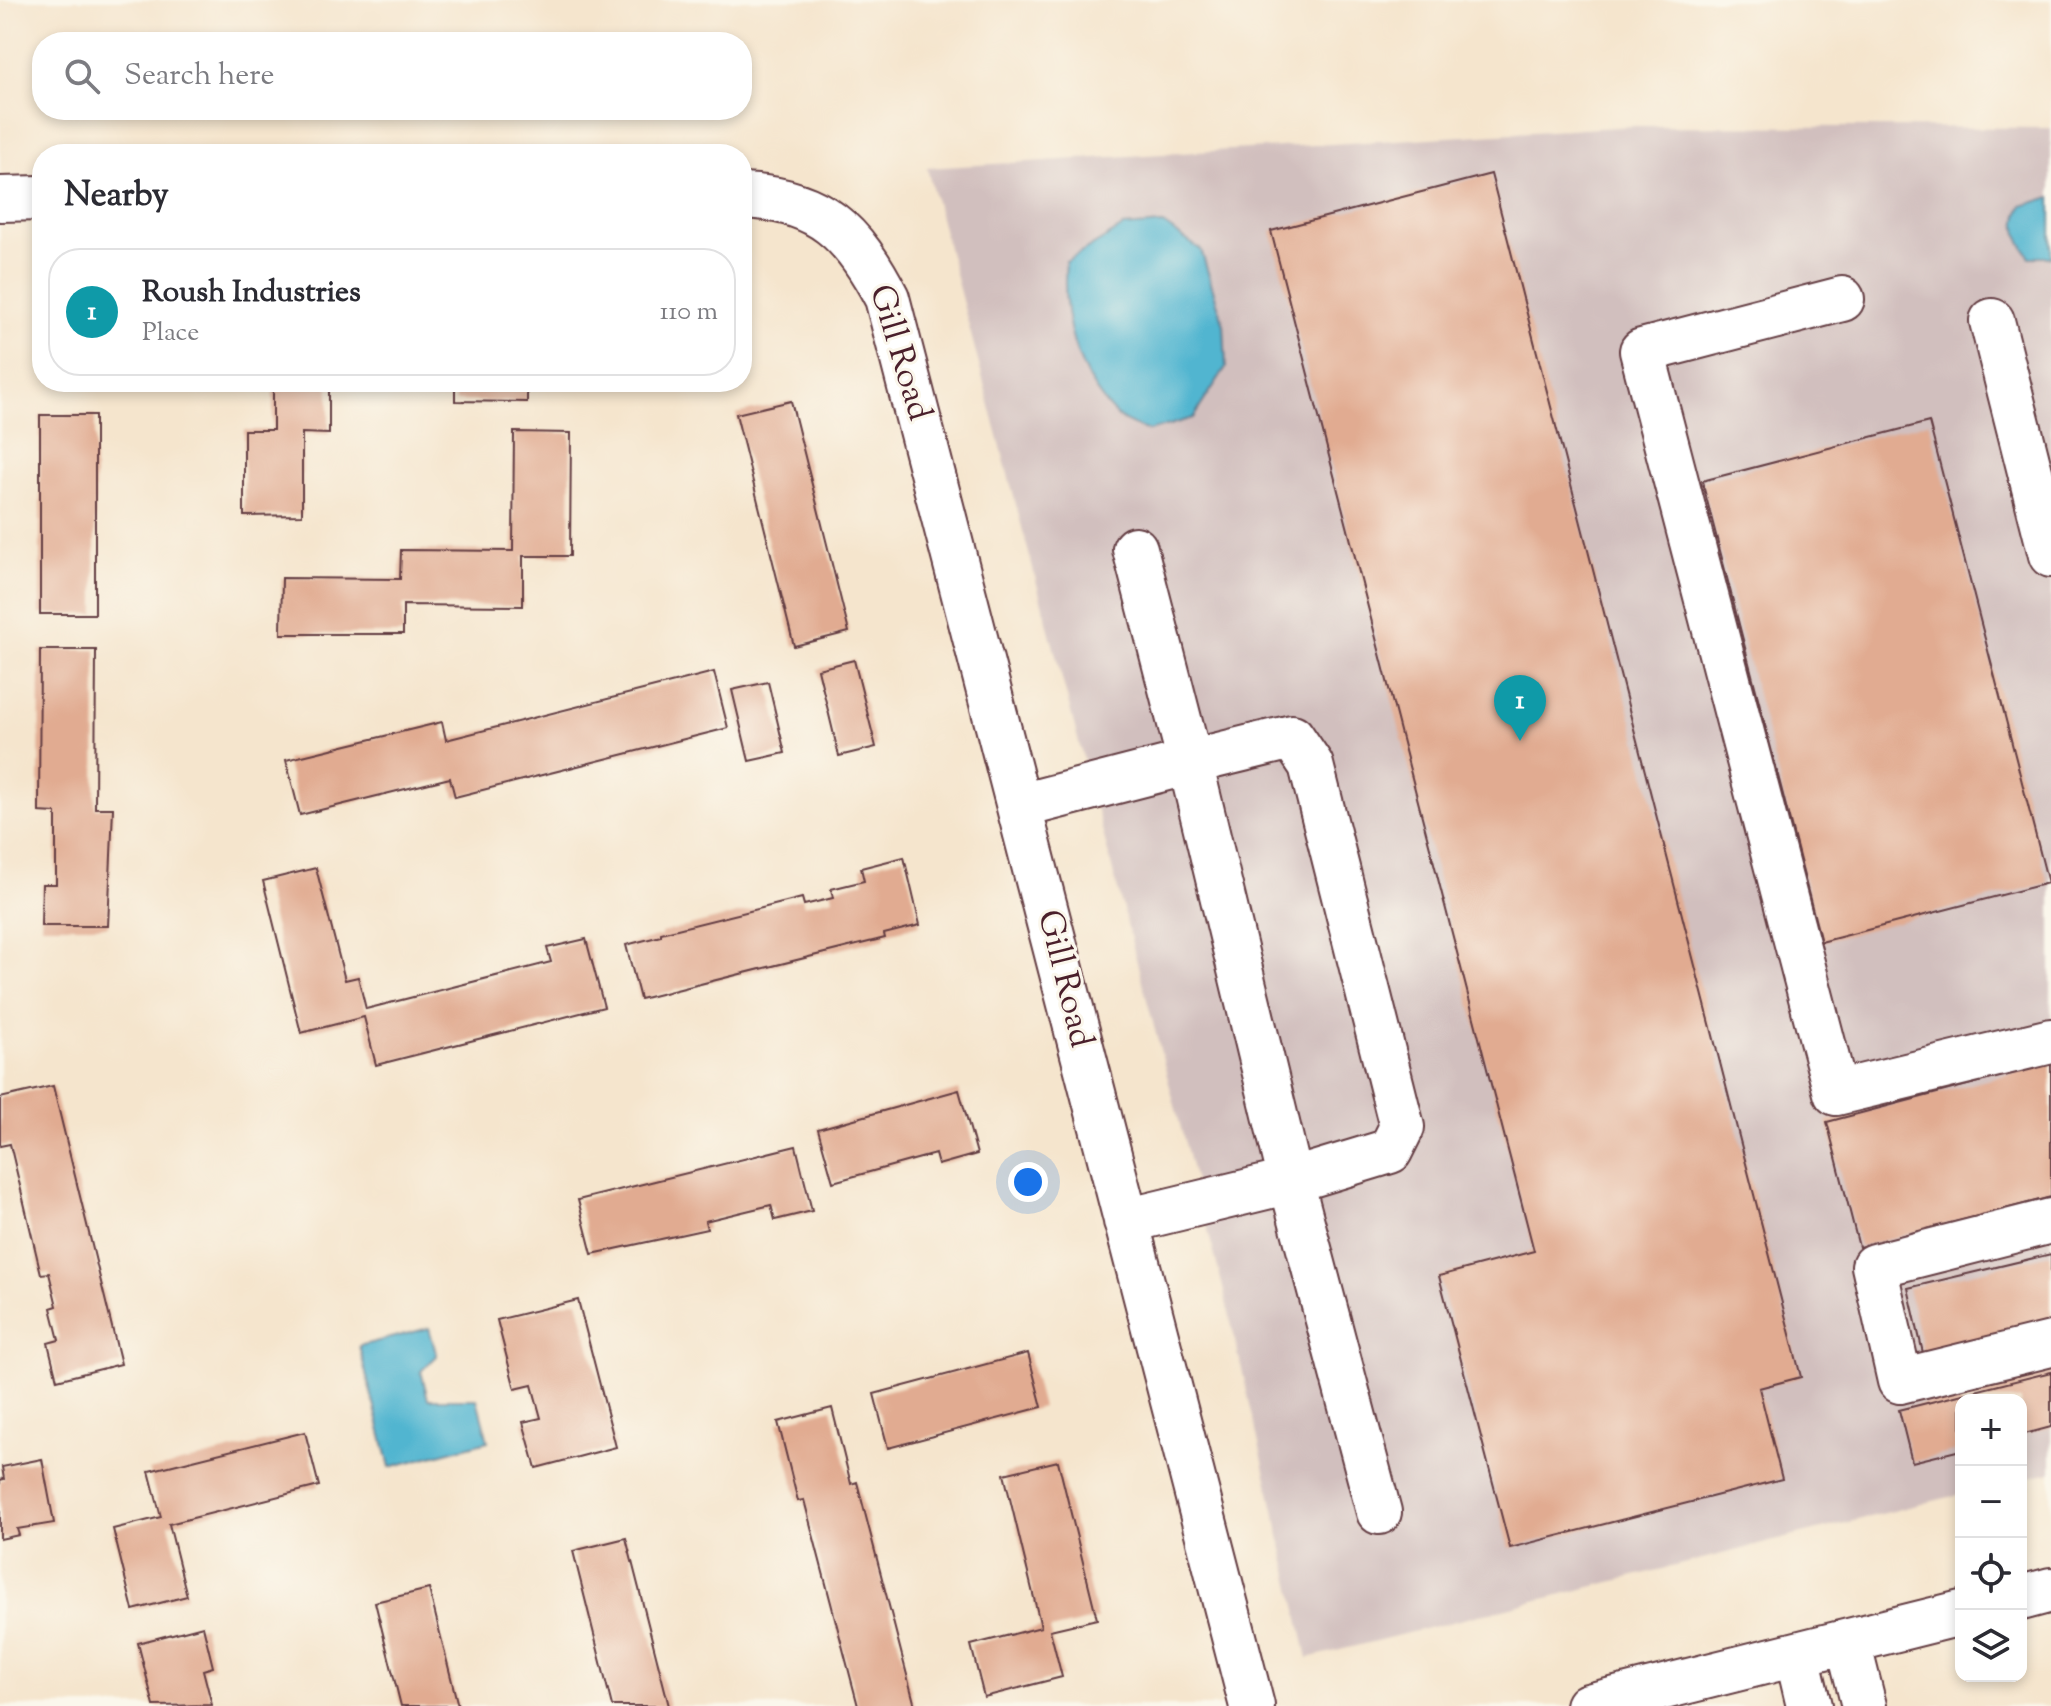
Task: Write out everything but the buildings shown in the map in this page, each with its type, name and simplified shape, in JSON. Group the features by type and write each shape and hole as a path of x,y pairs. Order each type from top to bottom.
{"street":[{"name":"Gill Road","path":"752,197 779,199 833,223 866,256 887,298 1252,1706"},
{"path":"0,199 32,198"},
{"path":"1842,299 1642,351 1836,1093 2051,1041"},
{"path":"1992,321 2051,555"},
{"path":"1135,549 1291,1181 1379,1512"},
{"path":"1020,806 1292,737 1311,765 1402,1127 1390,1151 1291,1181 1126,1221"},
{"path":"2051,1221 1874,1266 1900,1381 2051,1344"},
{"path":"2027,1596 2051,1590"},
{"path":"1588,1706 1955,1615"},
{"path":"1848,1642 1864,1706"},
{"path":"1797,1655 1809,1706"}],"shaded area":[{"path":"1634,126 2051,128 2051,1472 2027,1478 2027,1394 1955,1394 1955,1496 1308,1658 1224,1291 927,168"}],"water":[{"path":"2051,197 2051,257 2030,257 2018,232 2019,213 2022,206"},
{"path":"1163,224 1201,250 1224,325 1226,367 1193,418 1149,431 1116,415 1102,399 1081,363 1069,324 1066,262 1123,227"},
{"path":"429,1328 437,1356 421,1371 428,1399 477,1399 488,1441 390,1467 359,1346"}],"place":[{"name":"Roush Industries","path":"1520,741"}]}
